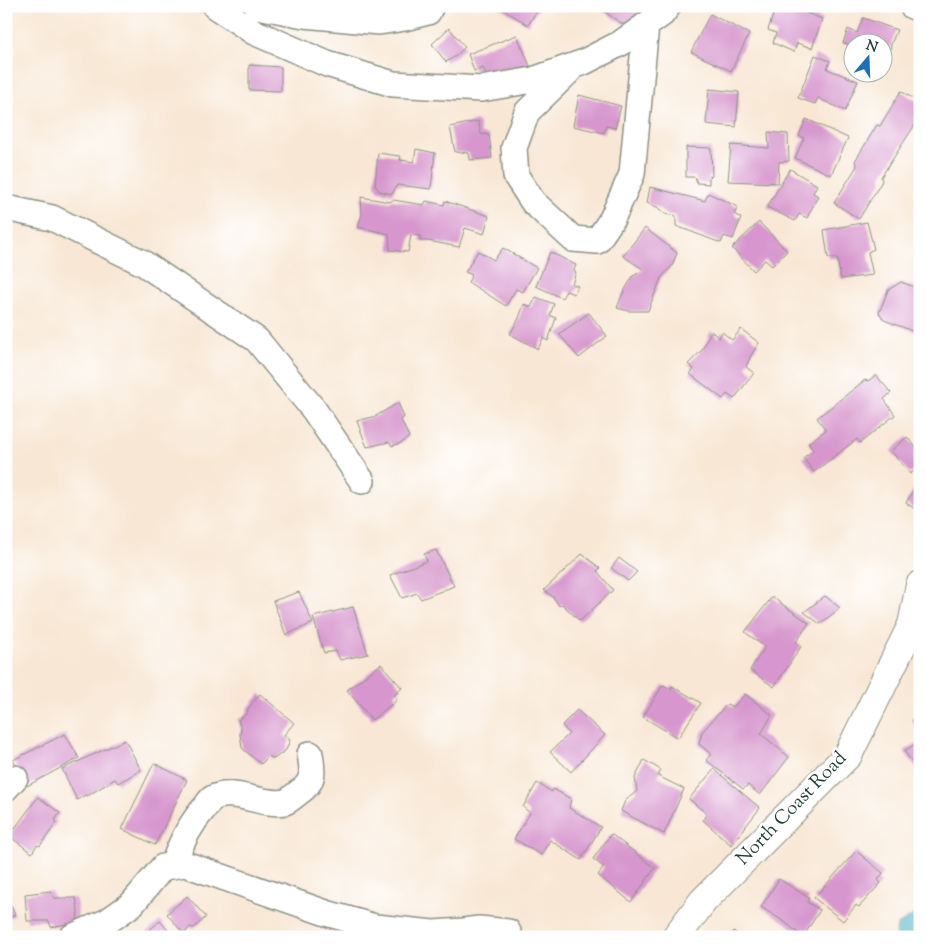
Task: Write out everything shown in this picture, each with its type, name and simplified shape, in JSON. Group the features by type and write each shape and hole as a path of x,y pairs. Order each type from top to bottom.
{"main road":[{"name":"North Coast Road","path":"676,937 703,901 848,754 912,625 920,584"}],"street":[{"path":"215,6 254,32 327,64 393,84 481,89 533,80 574,65 621,43 662,14 668,6"},
{"path":"257,6 304,15 379,22 428,12 431,6"},
{"path":"912,6 920,9"},
{"path":"574,65 527,112 514,148 516,176 534,202 573,239 597,241 612,219 632,174 646,25"},
{"path":"6,208 52,218 143,263 257,340 314,410 362,481"},
{"path":"173,866 180,845 194,819 213,798 226,795 260,801 286,802 302,791 312,780 313,768 310,754"},
{"path":"75,936 108,921 132,904 163,867 185,864 326,913 375,927 433,933 464,932 479,929 497,930 508,932 510,937"}],"water":[{"path":"920,911 920,937 895,937 897,925"}],"building":[{"path":"498,6 540,6 528,25"},
{"path":"607,6 647,6 640,18 629,28 603,11"},
{"path":"776,6 789,6 822,19 812,48 797,43 794,52 773,43 776,33 768,30"},
{"path":"710,14 749,34 731,71 691,52"},
{"path":"863,18 897,30 894,37 894,32 857,32"},
{"path":"449,28 465,47 446,62 432,44"},
{"path":"517,35 530,66 490,81 483,68 474,71 468,54"},
{"path":"815,55 830,61 827,69 844,76 844,82 858,82 845,111 818,98 815,104 798,98"},
{"path":"249,65 281,67 281,91 249,90"},
{"path":"709,89 739,92 736,127 706,124"},
{"path":"901,91 920,103 920,117 881,177 882,181 859,219 834,203 857,166 855,161 877,125 880,126"},
{"path":"579,95 621,106 615,128 606,126 604,133 573,126"},
{"path":"806,119 848,138 831,175 795,158 804,138 799,136"},
{"path":"478,121 481,134 489,135 492,158 470,160 469,153 455,152 450,127"},
{"path":"768,132 788,134 789,161 779,162 778,183 728,181 731,145 769,148"},
{"path":"686,147 711,148 712,176 709,177 709,184 697,183 695,177 686,177"},
{"path":"416,149 435,153 431,189 397,185 392,194 379,191 375,185 378,153 399,156 401,157 400,160 414,162"},
{"path":"790,169 817,185 813,193 818,196 807,218 799,214 795,221 767,207"},
{"path":"650,187 705,201 708,193 738,207 734,214 741,218 733,239 724,236 721,243 676,226 676,216 665,214 657,207 647,203"},
{"path":"361,197 424,205 426,201 444,205 445,201 489,216 484,234 465,228 459,247 420,241 420,236 411,235 408,252 390,250 389,234 358,227 362,214"},
{"path":"759,222 787,251 772,266 765,260 754,271 732,248"},
{"path":"867,222 874,249 868,252 873,275 841,279 837,258 828,258 824,230"},
{"path":"645,228 677,253 672,266 661,278 648,311 629,311 617,308 633,276 644,270 623,256"},
{"path":"503,248 537,268 523,292 516,289 506,306 468,282 472,275 465,272 478,251 494,260"},
{"path":"550,252 576,265 572,284 578,286 574,294 566,291 562,298 536,286"},
{"path":"901,282 920,289 920,334 884,320 879,313 888,290"},
{"path":"536,297 554,304 550,315 556,318 548,341 543,338 538,349 510,334 524,304 531,307"},
{"path":"589,313 607,336 579,358 559,334"},
{"path":"741,329 759,343 746,367 754,373 734,399 727,394 723,399 690,374 694,369 688,364 702,350 711,331 719,338 722,332 732,340"},
{"path":"876,375 891,393 884,399 895,415 860,443 857,439 814,472 803,458 813,450 808,443 826,430 817,418 865,380 868,381"},
{"path":"398,403 404,417 401,420 409,437 401,443 392,446 389,442 367,447 357,421 376,416"},
{"path":"907,437 920,452 920,466 910,474 891,451"},
{"path":"916,485 920,488 920,502 915,509 906,503"},
{"path":"436,550 454,586 421,599 417,593 402,598 390,575 427,561 424,554"},
{"path":"582,554 600,568 597,571 613,590 580,621 562,604 559,606 554,598 544,590"},
{"path":"619,558 637,572 628,581 611,568"},
{"path":"299,592 313,623 286,635 273,601"},
{"path":"825,596 840,608 820,624 804,612"},
{"path":"772,597 809,623 796,642 801,646 800,648 774,687 750,670 765,647 745,632"},
{"path":"353,607 368,654 340,660 336,651 324,653 313,617"},
{"path":"381,664 402,688 394,695 397,700 372,720 347,690"},
{"path":"663,685 671,689 672,686 701,703 678,738 643,717"},
{"path":"260,694 294,723 284,735 290,740 286,750 274,759 269,756 261,764 242,748 241,729 238,720 246,714 249,707"},
{"path":"745,694 772,715 761,734 789,757 760,795 748,785 743,789 706,760 711,754 699,744 702,732 727,704 733,707"},
{"path":"577,710 605,735 571,772 550,752 569,734 562,725"},
{"path":"920,716 920,735 912,720"},
{"path":"65,734 79,758 27,786 13,760"},
{"path":"125,740 141,770 118,783 115,779 77,800 62,769"},
{"path":"920,741 920,769 918,770 904,751"},
{"path":"644,760 661,770 658,776 684,789 664,834 621,811 625,801 637,791 635,778"},
{"path":"154,763 187,780 155,845 122,829"},
{"path":"714,769 760,808 731,845 703,820 707,814 689,799"},
{"path":"537,783 552,792 553,789 571,799 569,808 601,827 581,860 550,840 541,855 514,839 530,813 523,807"},
{"path":"38,797 60,813 55,820 57,822 40,846 37,845 32,853 9,836"},
{"path":"611,834 655,868 631,902 598,875 604,867 593,859"},
{"path":"856,851 883,873 878,880 881,883 859,907 856,905 843,921 814,898"},
{"path":"779,879 809,898 807,902 820,910 803,937 786,923 761,907"},
{"path":"51,891 54,898 76,898 77,922 51,927 49,921 27,921 25,894"},
{"path":"6,893 15,915 6,919"},
{"path":"187,896 206,917 194,928 190,927 184,934 167,914"},
{"path":"160,921 174,937 141,937"},
{"path":"734,931 740,937 729,937"}]}
